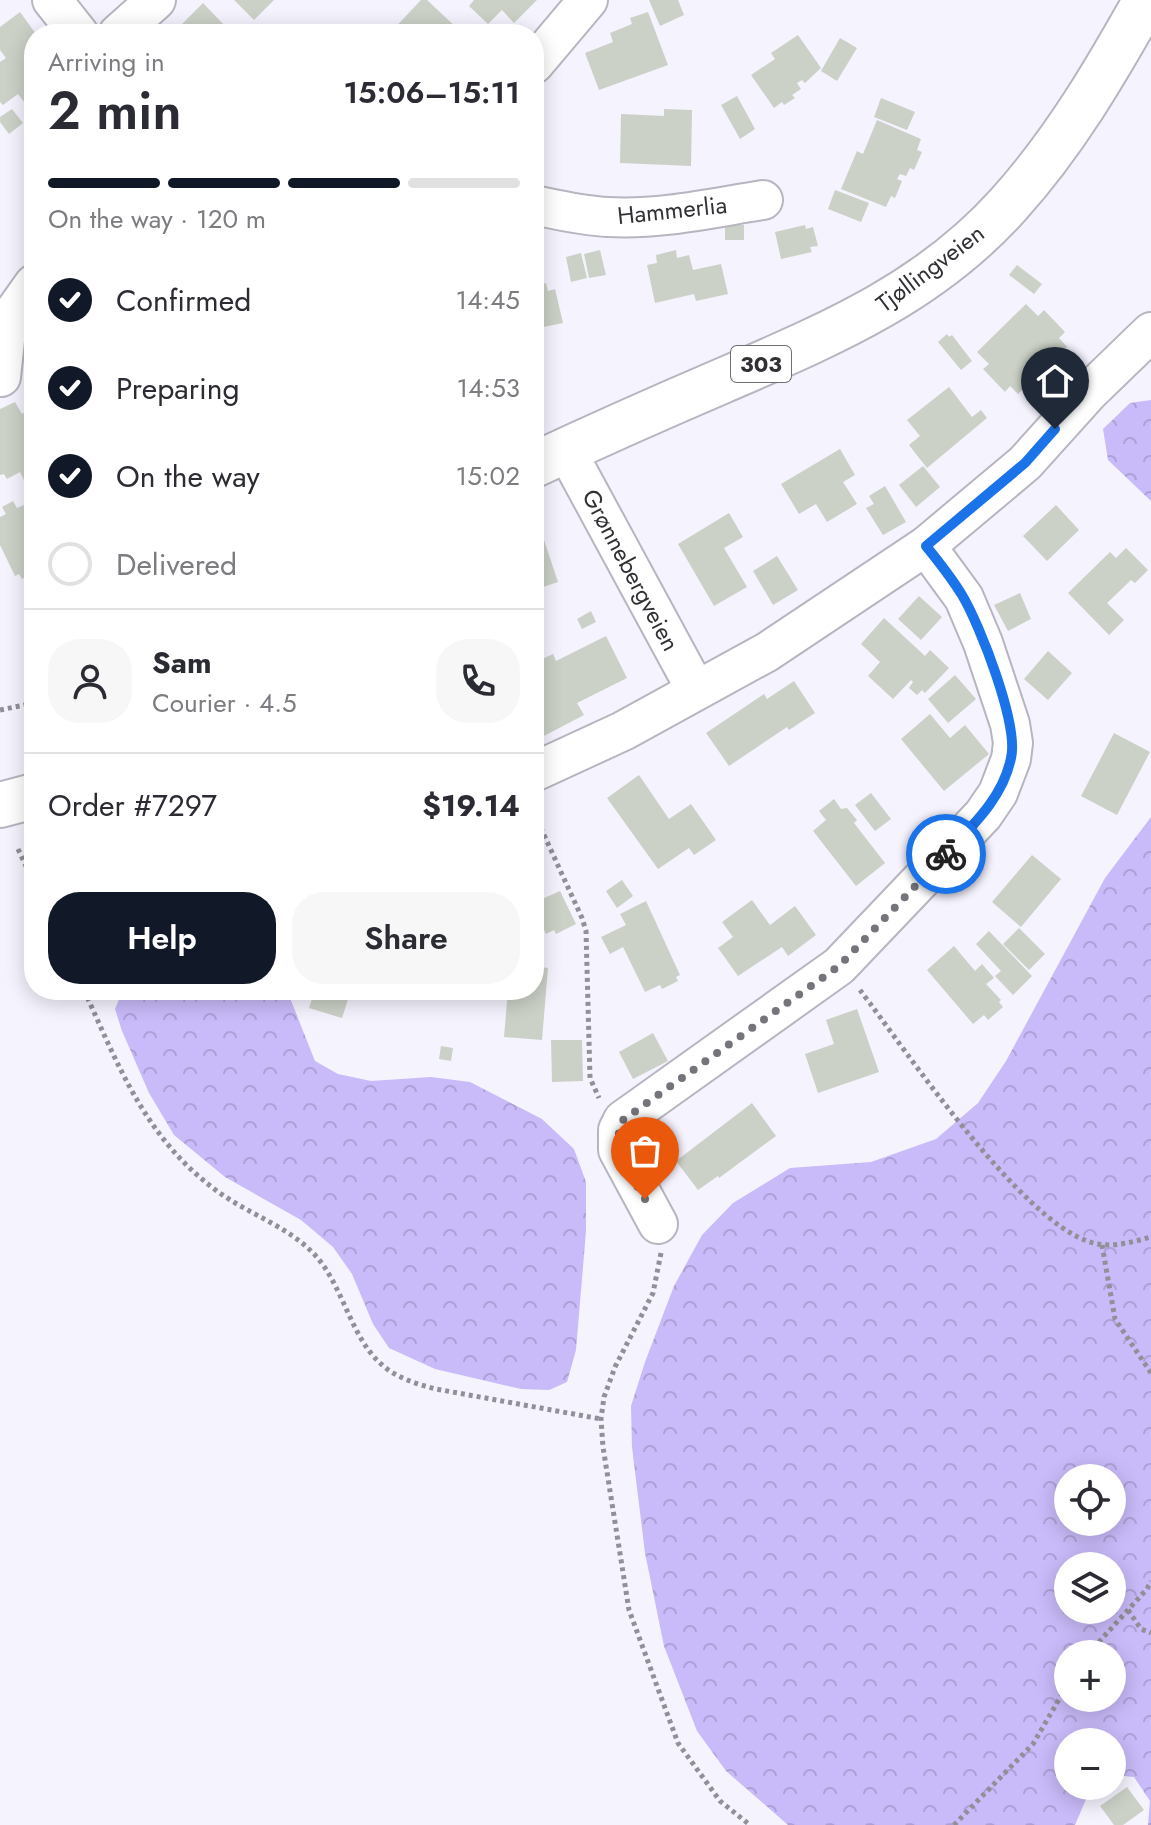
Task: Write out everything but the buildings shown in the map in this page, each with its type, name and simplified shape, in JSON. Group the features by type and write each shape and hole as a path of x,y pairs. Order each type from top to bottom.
{"main road":[{"name":"Tjøllingveien","path":"550,458 823,337 889,303 932,273 985,229 1040,169 1083,109 1146,0"},
{"path":"0,805 24,799"}],"street":[{"path":"52,0 71,24"},
{"path":"129,24 156,0"},
{"path":"544,52 588,0"},
{"name":"Hammerlia","path":"544,207 607,217 638,217 763,200"},
{"path":"1,377 7,322 24,298"},
{"path":"544,767 623,731 775,647 926,546 1025,463 1089,392 1151,332"},
{"name":"Grønnebergveien","path":"550,458 696,690"},
{"path":"658,1224 618,1150 618,1130 623,1120 839,966 983,815 998,793 1011,759 1013,743 1010,724 983,643 964,598 926,546"}],"path":[{"path":"0,710 24,705"},
{"path":"544,835 586,931 590,1078 596,1095 623,1120"},
{"path":"18,849 24,862"},
{"path":"839,966 949,1106 1023,1194 1055,1223 1083,1239 1102,1245 1151,1237"},
{"path":"89,1000 121,1072 165,1144 188,1169 221,1194 291,1235 312,1252 327,1269 373,1357 409,1381 436,1389 601,1419"},
{"path":"658,1224 661,1245 658,1279 615,1367 604,1397 601,1419 629,1610 678,1743 720,1801 750,1825"},
{"path":"1102,1245 1115,1319 1151,1373"},
{"path":"1101,1640 1151,1581"},
{"path":"1128,1610 1141,1629 1151,1633"},
{"path":"954,1825 1033,1744 1054,1708"}],"green space":[{"path":"1151,400 1151,501 1108,460 1103,429 1130,403"},
{"path":"1151,817 1151,1825 1148,1825 1150,1801 1134,1777 1126,1776 1126,1728 1054,1728 1054,1800 1086,1800 1075,1825 788,1825 726,1771 697,1731 664,1646 645,1553 632,1447 631,1406 674,1286 702,1235 733,1203 790,1168 871,1162 936,1139 978,1103 1006,1061 1105,878"},
{"path":"119,1000 291,1000 315,1061 338,1074 371,1081 431,1077 470,1082 542,1119 574,1149 586,1182 586,1231 576,1350 567,1382 549,1390 521,1389 435,1369 389,1348 373,1324 352,1274 333,1247 301,1220 225,1177 174,1135 149,1093 115,1009"}],"way so far":[{"path":"645,1199 618,1150 618,1130 623,1120 839,966 946,854"}],"route":[{"path":"946,854 983,815 998,793 1011,759 1013,743 998,686 964,598 926,546 1025,463 1055,429"}]}
